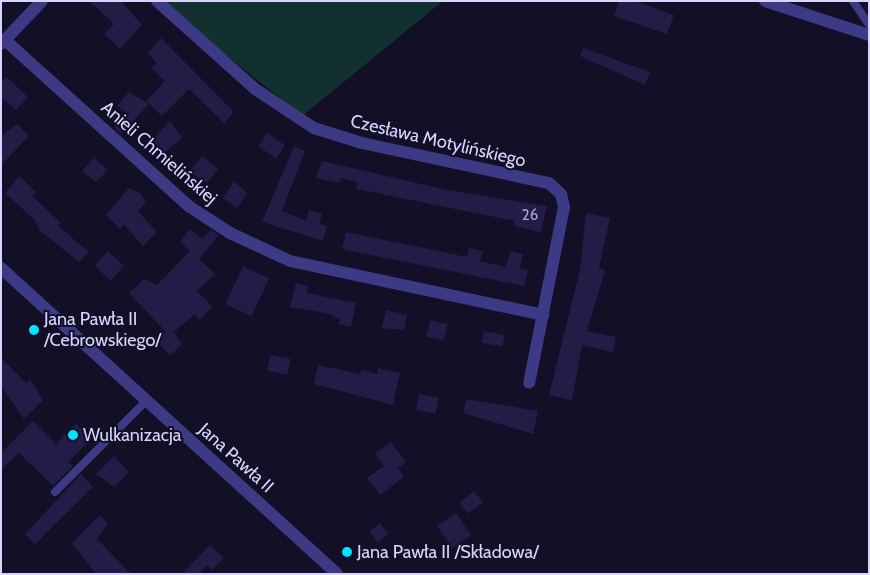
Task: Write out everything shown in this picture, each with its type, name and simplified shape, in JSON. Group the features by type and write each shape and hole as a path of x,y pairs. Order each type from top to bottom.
{"street":[{"path":"4,37 42,1"},
{"name":"Czesława Motylińskiego","path":"157,1 255,89 314,128 362,143 549,183 561,194 564,207 529,383"},
{"path":"771,2 869,35"},
{"name":"Anieli Chmielińskiej","path":"4,37 190,207 230,233 299,263 543,315"},
{"name":"Jana Pawła II","path":"1,268 336,574"}],"lane":[{"path":"853,1 869,25"},
{"path":"55,492 147,400"}],"green space":[{"path":"159,1 443,1 302,116"}],"building":[{"path":"89,1 121,1 142,25 120,49 104,34 114,24"},
{"path":"619,1 635,1 674,15 667,34 614,16"},
{"path":"161,38 234,112 224,123 189,89 162,116 146,101 165,81 151,68 157,63 147,53"},
{"path":"583,48 650,72 645,85 580,56"},
{"path":"7,77 28,97 16,110 1,97 1,83"},
{"path":"129,92 149,104 121,134 114,127 126,113 117,106"},
{"path":"170,121 182,138 164,153 151,141"},
{"path":"17,124 29,136 1,165 1,136"},
{"path":"267,133 285,145 276,159 258,146"},
{"path":"294,146 305,151 282,211 306,221 309,210 322,214 319,224 327,226 323,241 262,222"},
{"path":"202,156 218,169 207,183 189,172"},
{"path":"94,158 108,170 96,182 82,171"},
{"path":"322,161 447,190 547,206 541,232 514,226 515,221 356,189 357,182 341,178 340,183 316,178"},
{"path":"19,176 36,192 32,196 61,223 58,226 89,252 79,262 39,230 35,220 5,193"},
{"path":"234,181 247,193 237,208 223,198"},
{"path":"129,188 140,193 146,203 138,211 157,232 143,246 124,225 120,229 106,215"},
{"path":"586,213 610,218 599,268 605,270 587,331 616,337 613,352 582,345 572,400 549,395 580,270"},
{"path":"190,229 202,239 211,230 219,235 199,259 215,274 197,291 213,307 199,320 195,314 174,332 182,344 170,356 156,341 166,332 129,293 144,279 157,285 190,251 180,242"},
{"path":"346,232 467,257 469,248 483,251 480,261 506,267 510,251 523,254 520,269 528,270 524,286 342,249"},
{"path":"108,251 124,266 110,281 94,266"},
{"path":"243,266 269,278 252,316 225,304"},
{"path":"296,283 308,286 307,293 356,303 351,327 338,324 340,320 330,314 290,307"},
{"path":"386,310 407,315 404,330 382,328"},
{"path":"430,320 448,324 444,341 426,337"},
{"path":"484,331 505,335 502,347 482,343"},
{"path":"270,355 291,359 288,375 267,371"},
{"path":"1,358 26,383 30,379 43,400 24,419 1,386"},
{"path":"318,365 360,374 361,370 377,374 378,368 400,373 393,405 314,384"},
{"path":"419,394 439,398 436,414 416,410"},
{"path":"466,399 538,411 533,434 463,413"},
{"path":"33,421 56,444 76,423 87,435 88,442 68,462 73,466 53,486 19,453 1,470 1,453"},
{"path":"391,442 406,462 398,468 404,477 380,495 367,478 384,466 375,453"},
{"path":"114,456 129,472 114,487 96,474"},
{"path":"81,474 93,487 35,544 25,534"},
{"path":"474,491 483,502 468,514 459,503"},
{"path":"456,513 471,535 452,548 437,526"},
{"path":"100,515 108,523 97,539 131,574 96,574 72,543"},
{"path":"380,523 389,534 378,543 369,532"},
{"path":"210,545 224,558 212,570 207,565 198,574 182,574"}],"place":[{"name":"Jana Pawła II /Cebrowskiego/","path":"34,330"},
{"name":"Wulkanizacja","path":"73,435"},
{"name":"Jana Pawła II /Składowa/","path":"347,552"}]}
